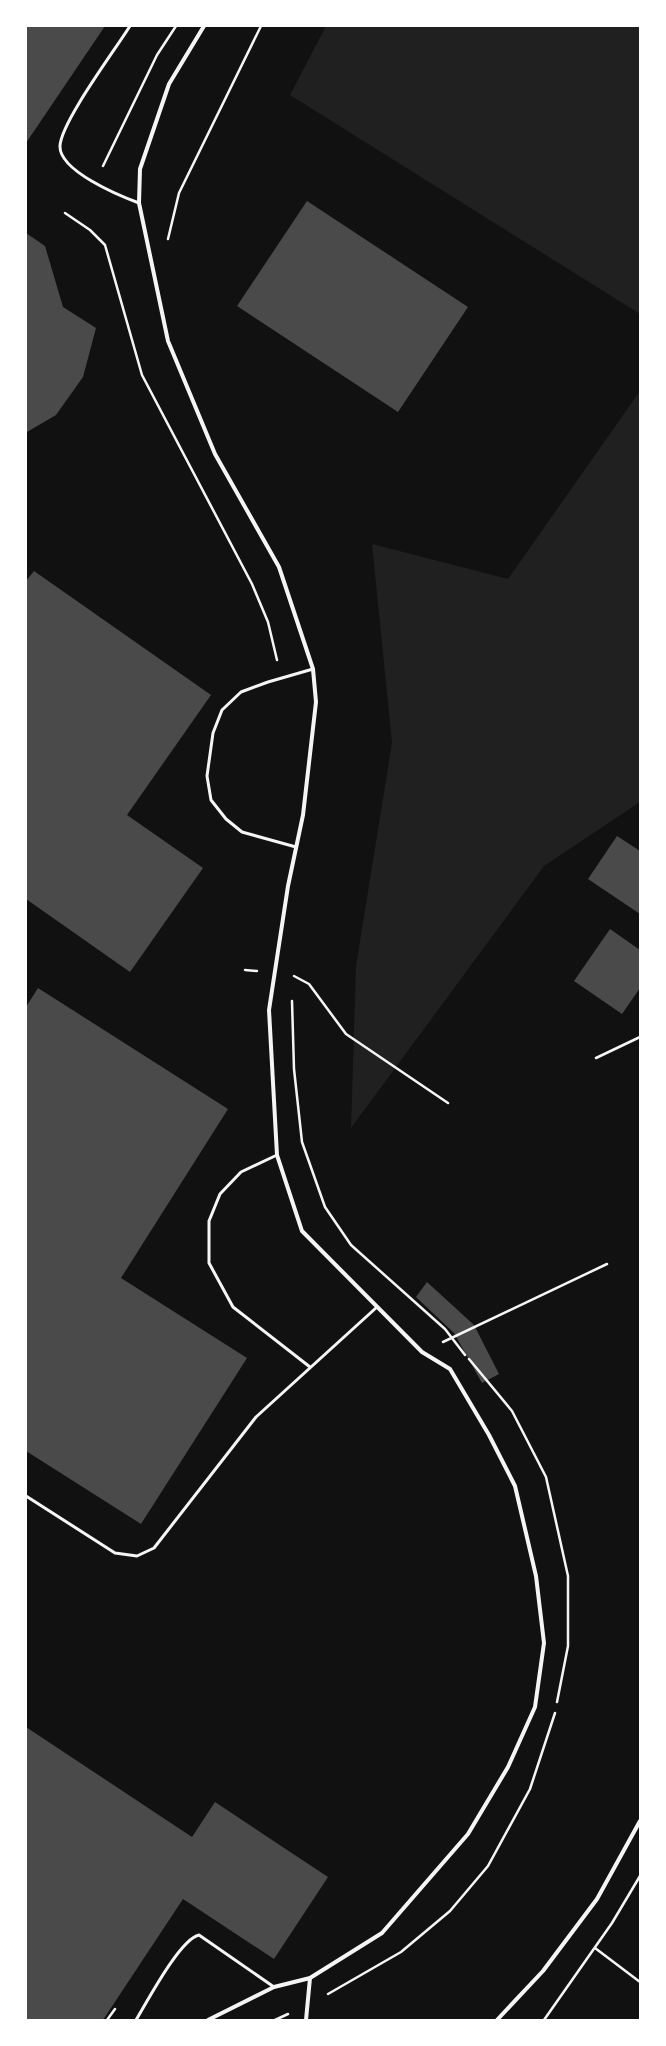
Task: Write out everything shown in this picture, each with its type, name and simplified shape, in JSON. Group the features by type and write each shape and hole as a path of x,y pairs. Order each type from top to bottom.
{"street":[{"path":"204,26 169,84 140,169 138,203 168,341 215,454 279,567 313,669 316,702 303,814 288,886 269,1010 277,1155 302,1231 422,1352 450,1368 489,1435 515,1486 536,1576 544,1643 535,1707 508,1767 468,1834 382,1933 310,1978 274,1987 208,2020"},
{"path":"497,2020 543,1971 597,1899 640,1821"},
{"path":"306,2020 310,1978"}],"lane":[{"path":"130,26 68,122 60,147 65,159 80,173 112,193 138,203"},
{"path":"296,847 242,832 226,819 210,800 207,776 213,733 222,710 241,692 268,682 313,669"},
{"path":"277,1155 241,1172 220,1194 209,1222 209,1263 233,1307 310,1366"},
{"path":"26,1496 115,1553 137,1556 154,1548 256,1417 376,1307"},
{"path":"136,2020 182,1947 193,1936 198,1934 274,1987"}],"path":[{"path":"101,170 157,55 176,26"},
{"path":"166,244 179,193 261,26"},
{"path":"64,212 90,230 105,244 142,375 252,584 268,622 279,668"},
{"path":"245,970 275,973"},
{"path":"291,982 291,974 309,984 346,1034 448,1103"},
{"path":"275,2020 401,1952 450,1911 488,1866 530,1789 555,1716 568,1646 568,1576 546,1477 512,1411 451,1338 433,1319 351,1245 325,1207 302,1142 294,1069 291,998"},
{"path":"596,1058 640,1037"},
{"path":"422,1352 607,1264"},
{"path":"544,2020 612,1923 640,1876"},
{"path":"595,1948 640,1982"},
{"path":"107,2020 116,2009"}],"shaded area":[{"path":"326,26 640,26 640,314 290,95"},
{"path":"640,391 640,802 544,866 351,1128 356,966 392,743 372,544 508,579"}],"building":[{"path":"26,26 105,26 26,143"},
{"path":"307,201 468,307 398,412 237,306"},
{"path":"26,233 45,246 63,307 96,328 83,377 56,415 27,432"},
{"path":"34,571 211,695 127,815 203,868 130,972 26,899 26,581"},
{"path":"617,836 640,851 640,914 588,879"},
{"path":"610,929 640,950 640,988 622,1014 574,981"},
{"path":"38,988 228,1109 121,1278 247,1358 141,1524 26,1451 26,1007"},
{"path":"427,1282 474,1325 499,1374 482,1383 454,1333 416,1297"},
{"path":"26,1727 192,1837 215,1802 328,1877 274,1959 183,1899 103,2020 26,2020"}]}
